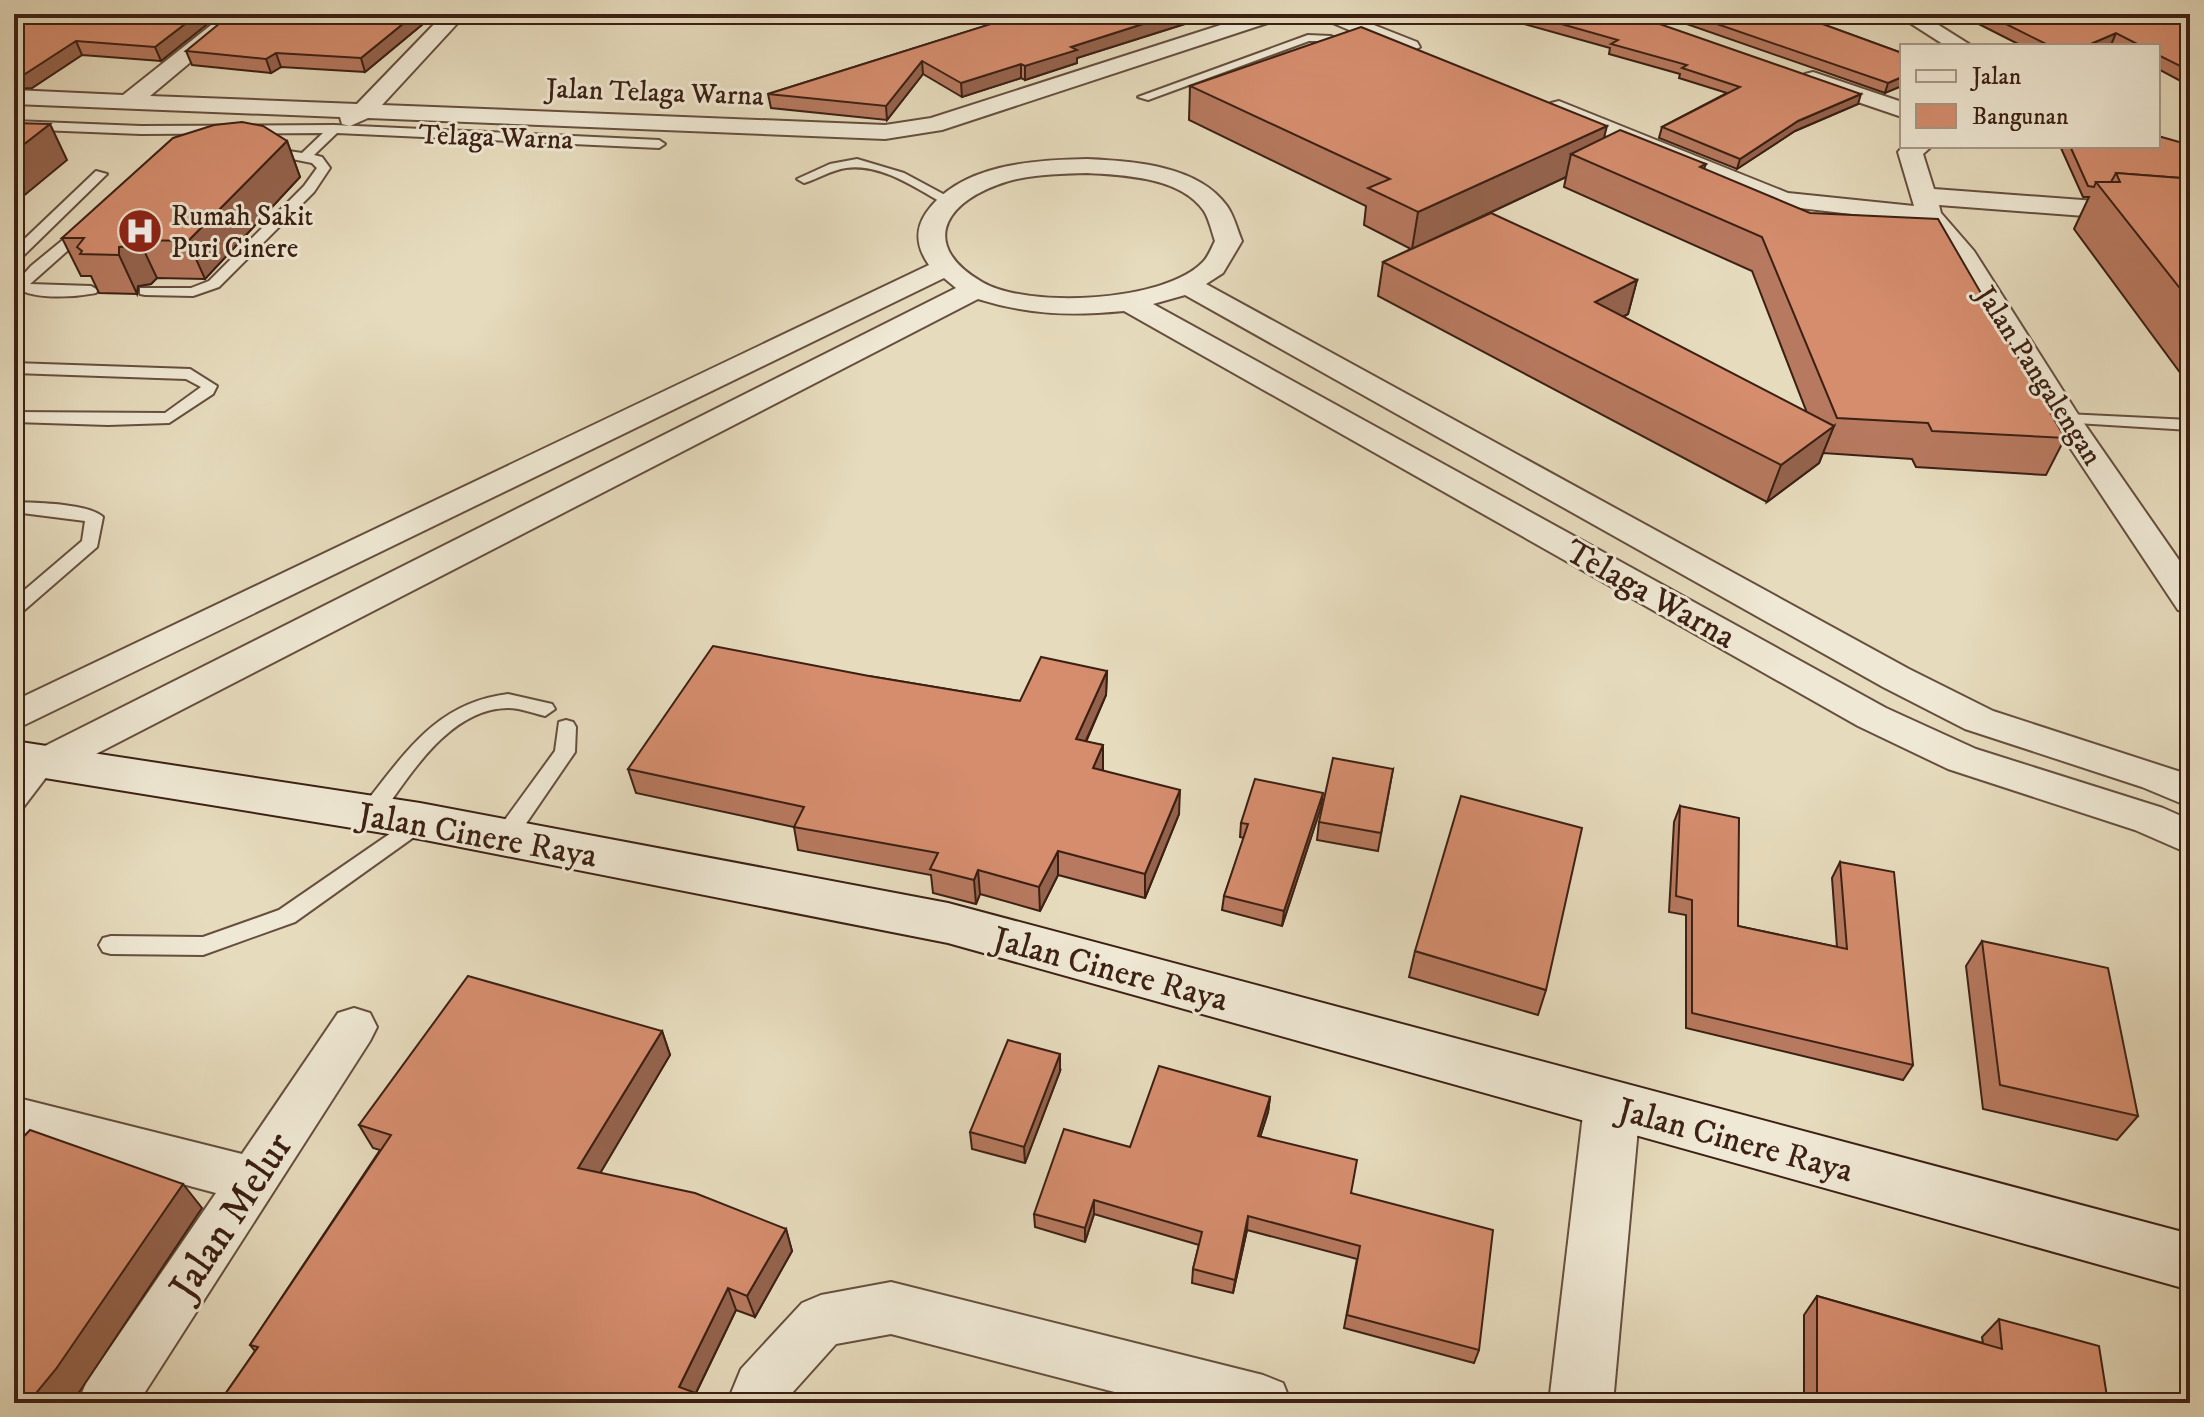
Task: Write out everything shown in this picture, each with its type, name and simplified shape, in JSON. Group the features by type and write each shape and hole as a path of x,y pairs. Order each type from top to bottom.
{"main road":[{"name":"Jalan Cinere Raya","path":"30,759 420,821 948,923 2190,1262"},
{"path":"1581,1403 1612,1106"}],"street":[{"path":"129,101 238,14"},
{"path":"334,129 363,111 456,14"},
{"name":"Jalan Telaga Warna","path":"14,97 885,132 934,125 1276,14"},
{"path":"1328,14 1431,56"},
{"path":"1906,14 1958,44"},
{"path":"1787,70 1900,109"},
{"path":"1534,98 1777,203 2190,216"},
{"name":"Jalan Pangalengan","path":"1917,148 1910,152 1925,206 1946,249 2190,602"},
{"path":"1113,167 1163,177 1201,195 1215,207 1228,233 1226,247 1219,260 1188,285 1132,304 1077,309 1010,300 976,289 944,268 934,254 930,241 939,214 951,202 986,182 1034,169 1113,167"},
{"path":"14,717 944,268"},
{"name":"Telaga Warna","path":"1188,285 1896,678 1979,720 2156,777 2190,792"},
{"path":"30,759 976,289"},
{"name":"Telaga Warna","path":"1132,304 1872,717 1962,759 2149,819 2190,838"},
{"name":"Jalan Melur","path":"106,1403 354,1027"},
{"path":"14,1118 253,1180"},
{"path":"755,1403 760,1388 821,1321 891,1308 1263,1403"}],"lane":[{"path":"1144,97 1308,38 1327,38 1370,55"},
{"path":"14,125 141,130 334,129"},
{"path":"305,157 334,129"},
{"name":"Telaga Warna","path":"334,129 659,144"},
{"path":"145,291 193,292 214,284 309,189 324,168 317,160 253,148"},
{"path":"804,179 847,163 871,166 914,182 951,202"},
{"path":"14,257 101,174"},
{"path":"91,290 29,290 21,285 94,222"},
{"path":"14,368 190,374 209,386 207,391 169,418 14,417"},
{"path":"2066,419 2190,425"},
{"path":"14,507 50,509 94,517 91,543 14,609"},
{"path":"370,813 435,732 471,708 508,701 545,709"},
{"path":"504,838 565,752 566,727"},
{"path":"14,803 30,759"},
{"path":"111,945 203,946 287,916 420,821"}],"building":[{"path":"14,14 198,14 155,47 76,41 25,74 14,74"},
{"path":"231,14 415,14 361,58 276,53 266,59 186,51"},
{"path":"1023,14 1174,14 1071,47 1077,50 961,83 922,61 886,106 768,94"},
{"path":"1526,14 1631,14 1861,94 1798,121 1740,159 1662,127 1740,87 1682,68 1687,65 1611,44 1618,40"},
{"path":"1688,14 1795,14 1900,52 1900,78 1888,83"},
{"path":"1986,14 2170,14 2190,22 2190,71 2160,56 2160,44 2137,44 2116,33 2091,44 2046,44"},
{"path":"1361,27 1607,126 1418,212 1368,188 1390,179 1190,86"},
{"path":"242,122 263,126 287,141 188,241 139,240 133,246 119,247 119,255 80,254 82,251 77,247 84,238 62,238 173,138 214,125"},
{"path":"14,123 50,124 14,152"},
{"path":"1620,130 1706,164 1700,167 1810,213 1938,219 2065,438 1932,431 1928,423 1837,418 1762,237 1571,154"},
{"path":"2160,137 2190,145 2190,188 2181,178 2116,173 2111,182 2096,182 2094,187 2088,186 2071,148 2160,148"},
{"path":"2116,173 2181,178 2190,188 2190,301 2096,182 2120,182"},
{"path":"1491,213 1637,280 1595,302 1834,426 1781,465 1383,262"},
{"path":"713,646 1020,701 1041,657 1107,671 1076,739 1103,745 1093,768 1180,790 1145,874 1058,851 1039,887 978,870 974,880 930,869 938,853 794,827 804,807 628,769"},
{"path":"1333,758 1393,769 1381,833 1319,822"},
{"path":"1255,779 1323,793 1284,911 1224,896 1248,824 1241,823"},
{"path":"1461,796 1582,828 1546,990 1415,951"},
{"path":"1680,806 1739,818 1738,926 1847,949 1840,862 1894,872 1913,1065 1692,1013 1692,900 1676,896"},
{"path":"1982,941 2108,968 2138,1116 2000,1085"},
{"path":"468,976 662,1031 578,1168 695,1193 786,1229 747,1296 728,1288 679,1387 715,1400 713,1403 219,1403 258,1347 250,1345 391,1135 359,1125"},
{"path":"1008,1040 1060,1054 1024,1147 970,1132"},
{"path":"1159,1066 1270,1097 1258,1136 1357,1160 1351,1193 1493,1230 1479,1350 1347,1315 1360,1246 1248,1216 1235,1280 1193,1269 1202,1232 1094,1200 1085,1228 1034,1214 1064,1129 1130,1147"},
{"path":"30,1130 183,1184 56,1369 28,1403 14,1403 14,1147"},
{"path":"1817,1296 2002,1349 1999,1319 2099,1346 2108,1403 1817,1403"}],"place":[{"name":"Rumah Sakit Puri Cinere","path":"140,231"}]}
